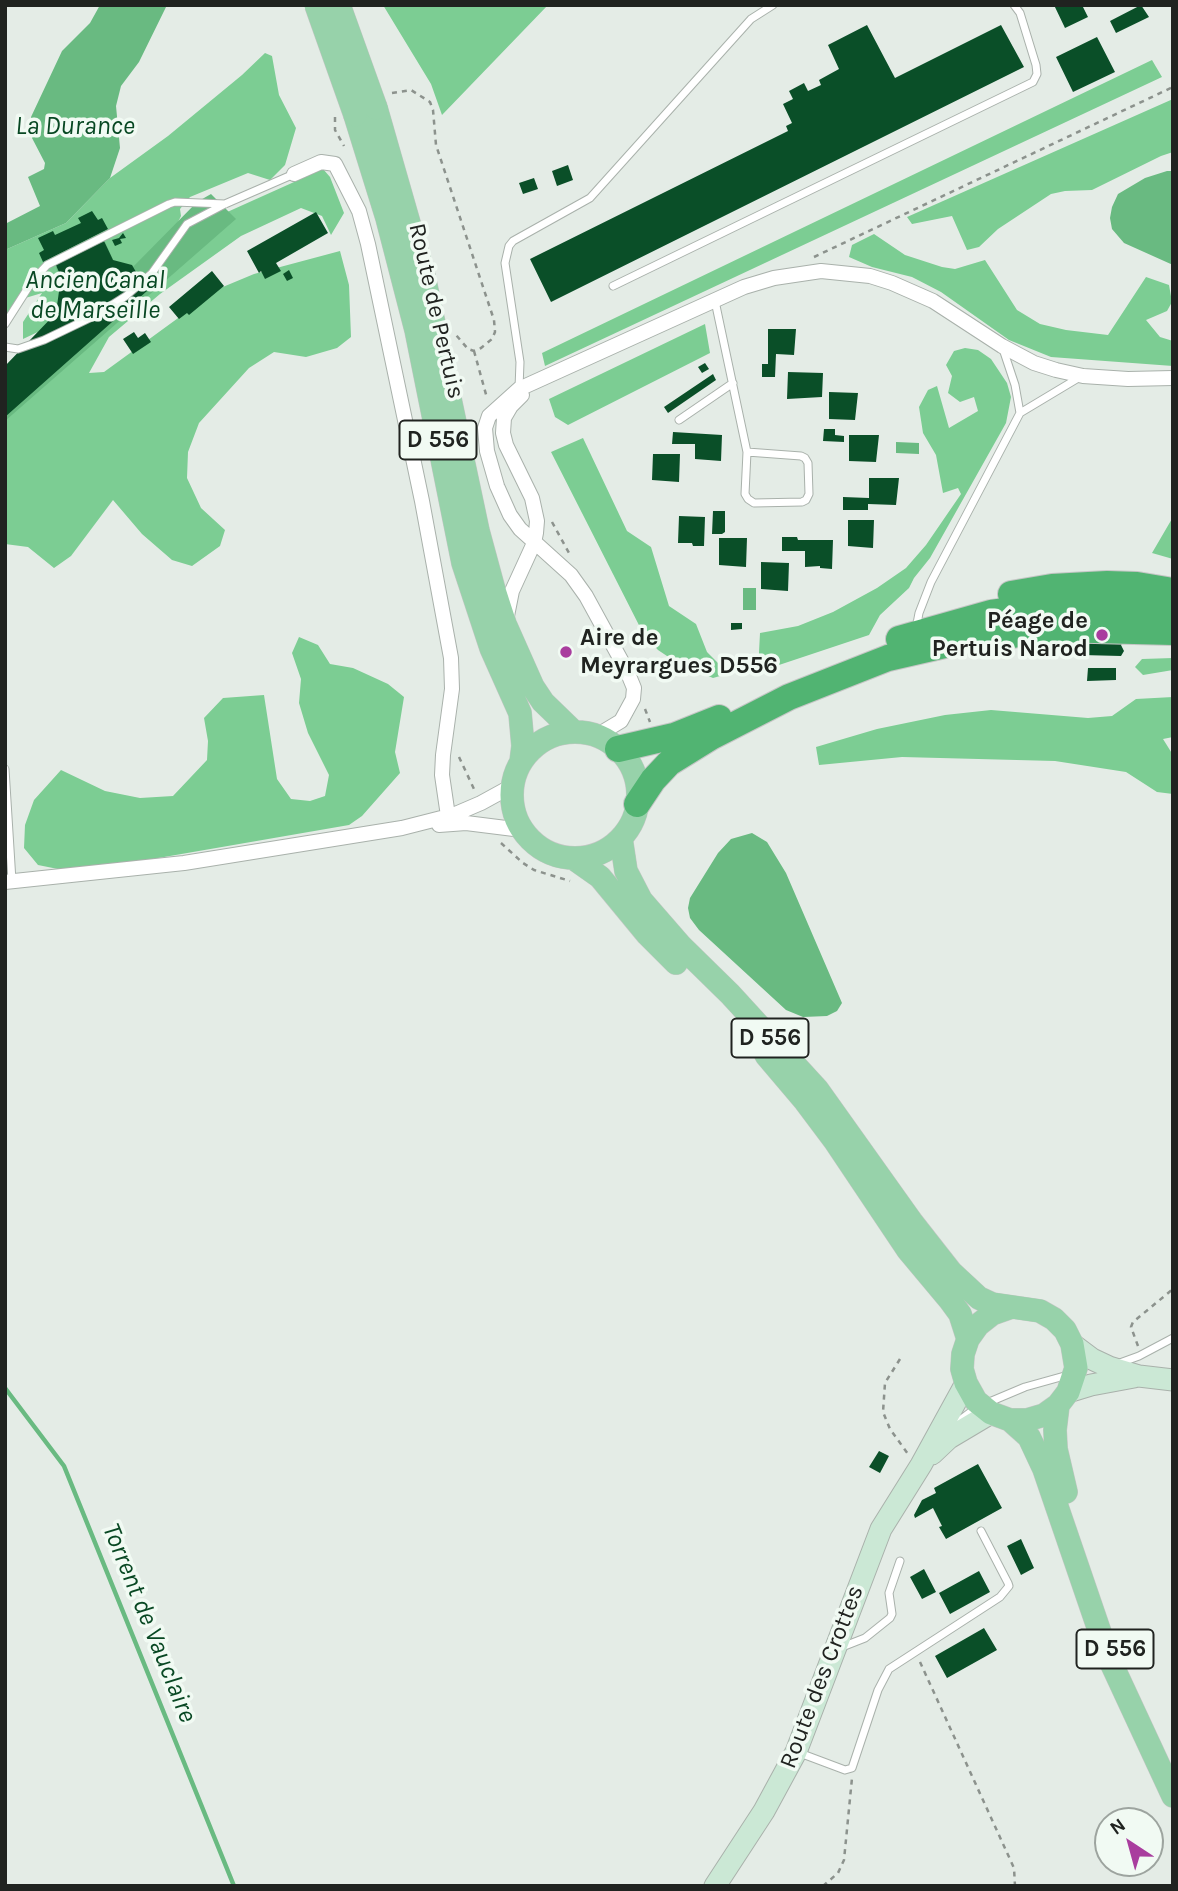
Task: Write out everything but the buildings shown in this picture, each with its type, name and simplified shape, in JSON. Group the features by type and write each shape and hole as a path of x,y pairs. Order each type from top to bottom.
{"highway":[{"path":"596,739 674,736 776,690 916,633 975,603 1029,590 1125,584 1173,591"},
{"path":"637,804 653,780 669,763 740,721 789,697 888,658 922,649 967,631 991,613 1034,607 1173,608"},
{"path":"916,633 1173,620"},
{"path":"967,631 1063,629 1173,632"},
{"path":"967,631 1080,646 1173,645"}],"main road":[{"name":"D 556","path":"316,5 365,112"},
{"name":"D 556","path":"340,5 365,112"},
{"name":"Route de Pertuis","path":"365,112 423,272 478,531 505,624 543,702 596,739"},
{"name":"Route de Pertuis","path":"365,112 387,218 416,330 463,563 492,648 520,713 523,746 521,762"},
{"path":"558,734 596,739 630,765 637,784 637,804 629,828 621,838 599,853 573,858 554,855 536,845 522,830 513,809 512,786 521,762 544,740 558,734"},
{"name":"D 556","path":"621,838 626,871 641,900 657,920 817,1089 911,1222 951,1272 979,1298 1009,1308"},
{"name":"D 556","path":"573,858 600,877 647,934 719,1004 805,1101 908,1250 960,1314 968,1339"},
{"path":"1072,1344 1092,1359 1081,1379 1044,1415 1027,1420 994,1413 976,1401 966,1383 962,1369 968,1339 985,1319 1009,1308 1025,1307 1054,1319 1065,1330 1072,1344 1076,1368 1081,1379 1091,1385 1140,1366"},
{"path":"1081,1379 1140,1366 1173,1380"},
{"name":"D 556","path":"1081,1379 1055,1430 1056,1449 1070,1508 1116,1652 1173,1794"},
{"path":"920,1466 966,1383"},
{"name":"D 556","path":"994,1413 1028,1437 1044,1469 1108,1656 1173,1794"},
{"path":"920,1466 949,1438 994,1413"},
{"name":"Route des Crottes","path":"715,1886 764,1811 796,1752 876,1540 894,1505 920,1466"}],"street":[{"path":"294,174 321,162 335,164 359,211 365,233 452,658 453,689 442,775 448,816"},
{"path":"596,739 621,721 633,699 634,688 586,596 571,575 534,543 510,515 497,486 487,451 485,428 492,413 519,389 744,287 774,278 821,271 870,276 933,300 1002,346 1034,362 1083,376 1173,378"},
{"path":"505,624 512,591 534,543 537,522 532,498 506,445 503,433 504,418 523,394 553,375"},
{"path":"402,828 448,816 481,803 512,786"},
{"path":"9,882 184,863 402,828 467,823 522,830"}],"lane":[{"path":"519,389 520,362 505,263 509,246 513,241 590,198 751,19 774,5"},
{"path":"613,286 1033,82 1037,74 1036,65 1020,13 1014,5"},
{"path":"5,347 18,349 53,337 116,302 152,273 187,224 294,174"},
{"path":"5,324 33,280 47,265 169,204 225,204"},
{"path":"715,301 747,452 745,494 754,503 806,500 809,494 808,463 805,458 747,452"},
{"path":"1002,346 1015,385 1020,413"},
{"path":"916,633 919,613 931,582 1020,413 1083,376"},
{"path":"679,419 733,383"},
{"path":"5,769 9,882"},
{"path":"1140,1366 1173,1338"},
{"path":"994,1413 1025,1387 1081,1379"},
{"path":"796,1752 845,1770 853,1765 881,1681 889,1669 997,1600 1009,1587 981,1531"},
{"path":"835,1650 865,1638 890,1618 892,1614 889,1590 900,1561"}],"path":[{"path":"801,273 815,256 1173,87"},
{"path":"474,351 492,413"},
{"path":"446,731 478,797"},
{"path":"493,839 510,848 523,863 534,870 576,882"},
{"path":"1140,1366 1131,1327 1133,1322 1173,1289"},
{"path":"900,1359 885,1383 883,1412 896,1438 920,1466"},
{"path":"914,1653 924,1668 1014,1868 1015,1886"},
{"path":"824,1886 838,1873 844,1860 853,1765"}],"shaded area":[{"path":"383,5 548,5 442,115 431,84"},
{"path":"265,53 272,56 279,95 296,128 285,165 270,180 248,173 190,197 180,209 181,216 175,228 155,257 61,321 23,339 23,322 42,293 22,299 5,316 5,250 66,223 110,178 168,136"},
{"path":"1152,60 1162,77 545,366 542,353"},
{"path":"1173,99 1173,152 1092,190 1051,194 998,229 979,247 967,250 952,216 912,224 907,217"},
{"path":"323,169 330,177 344,213 331,235 322,216 301,208 241,236 160,294 109,337 89,373 104,372 218,289 254,274 340,251 349,285 351,337 337,348 306,357 274,352 249,368 199,423 188,452 187,478 201,508 225,530 220,546 192,566 172,560 142,534 113,500 71,556 54,568 28,547 5,544 5,395 205,222"},
{"path":"874,234 905,255 942,267 955,269 985,260 1017,310 1040,324 1066,330 1108,335 1146,277 1169,285 1172,302 1167,311 1146,320 1160,337 1173,341 1173,366 1051,357 1009,340 941,292 912,277 872,267 849,257 852,245"},
{"path":"705,324 710,353 568,425 555,417 549,399"},
{"path":"965,348 978,350 991,359 1007,383 1011,397 1006,423 930,558 909,588 880,615 869,635 758,672 760,633 798,626 833,612 877,588 906,568 926,545 961,494 958,488 943,493 936,455 923,433 919,407 928,390 937,386 949,428 978,411 974,397 960,402 948,393 952,376 946,365 954,351"},
{"path":"583,438 627,531 651,547 669,606 696,624 707,652 725,666 727,674 713,678 676,662 658,650 644,635 551,452"},
{"path":"1173,517 1173,559 1152,553"},
{"path":"299,637 318,645 330,664 353,668 388,684 404,697 395,752 400,773 362,816 349,825 68,871 38,865 24,848 25,825 34,800 61,770 105,791 140,798 173,796 207,760 208,741 204,718 223,698 264,695 277,779 291,799 310,801 325,796 329,775 308,733 299,703 301,679 292,653"},
{"path":"1173,658 1173,670 1143,675 1135,667 1142,659"},
{"path":"1173,697 1173,737 1163,739 1173,755 1173,794 1157,792 1126,772 1055,761 902,757 819,765 816,747 877,729 945,715 991,710 1088,718 1112,716 1136,699"}],"water":[{"name":"La Durance","path":"100,5 167,5 139,62 121,86 116,106 120,148 110,178 66,223 5,250 5,224 40,206 28,177 44,169 45,163 32,138 31,117 62,51 90,23"},
{"path":"1173,171 1173,265 1124,243 1112,229 1110,218 1118,194 1145,178"},
{"name":"Ancien Canal de Marseille","path":"211,194 236,219 5,421 5,376 52,321 60,296 60,280 56,267 105,242 117,268 130,270 197,202"},
{"path":"896,442 919,443 919,454 896,453"},
{"path":"743,588 756,588 756,610 743,610"},
{"path":"752,833 767,842 786,873 842,1003 837,1011 827,1016 803,1017 786,1010 699,930 690,918 690,898 718,853 731,839"}],"waterway":[{"name":"Torrent de Vauclaire","path":"5,1388 64,1466 234,1886"}],"place":[{"name":"Péage de Pertuis Narod","path":"1102,635"},
{"name":"Aire de Meyrargues D556","path":"566,652"}]}
